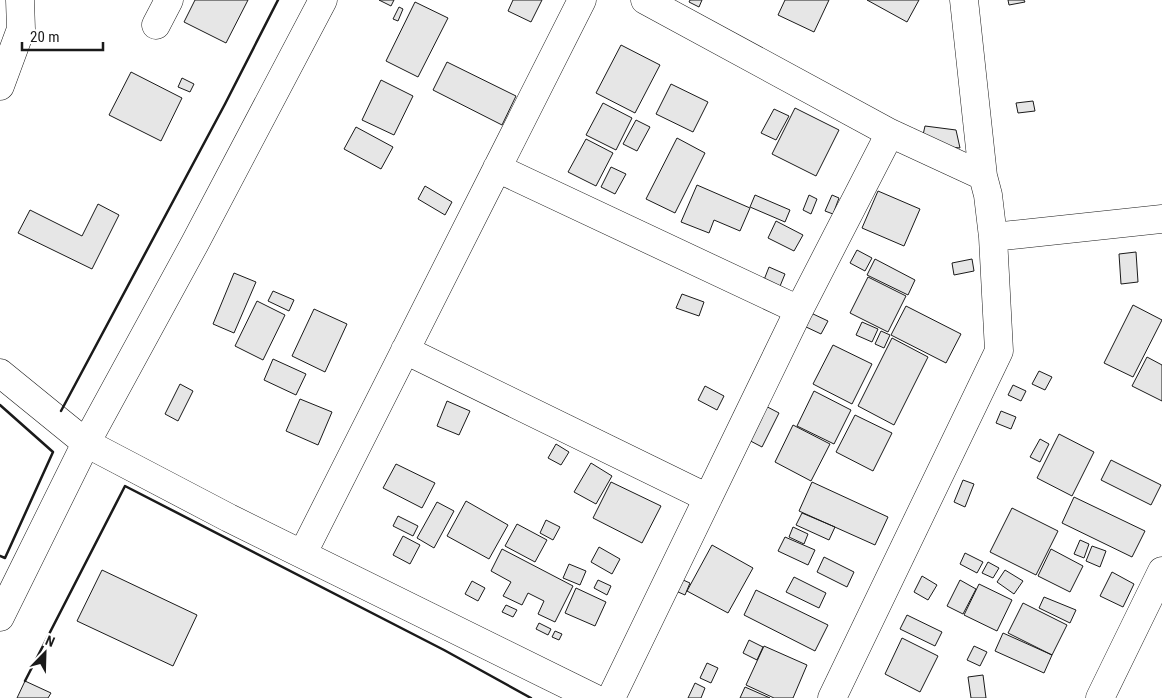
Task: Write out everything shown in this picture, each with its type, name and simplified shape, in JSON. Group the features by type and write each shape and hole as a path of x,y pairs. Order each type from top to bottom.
{"street":[{"path":"0,86 21,28 20,0"},
{"path":"156,25 168,0"},
{"path":"0,616 86,443 195,243 323,0"},
{"path":"303,553 582,0"},
{"path":"645,0 890,133 983,176"},
{"path":"832,698 999,351 993,237 988,195 983,176 964,0"},
{"path":"611,698 799,310 890,133"},
{"path":"497,168 799,310"},
{"path":"993,237 1162,219"},
{"path":"405,350 708,498"},
{"path":"0,373 86,443 230,518 594,698"},
{"path":"1100,698 1162,571"}],"building":[{"path":"195,0 248,0 226,43 184,22"},
{"path":"379,0 394,0 391,6"},
{"path":"513,0 542,0 531,22 508,11"},
{"path":"690,0 702,0 699,7 689,2"},
{"path":"785,0 829,0 814,32 778,15"},
{"path":"867,0 919,0 907,22"},
{"path":"1008,0 1024,0 1025,2 1009,5"},
{"path":"415,2 448,18 418,77 386,61"},
{"path":"399,7 403,9 398,21 393,19"},
{"path":"621,45 660,65 635,113 596,93"},
{"path":"447,62 516,96 502,125 433,90"},
{"path":"131,72 182,98 161,141 109,115"},
{"path":"182,78 194,84 190,92 178,87"},
{"path":"381,80 413,96 394,135 362,120"},
{"path":"671,84 708,102 693,132 656,114"},
{"path":"1033,101 1035,111 1018,113 1016,103"},
{"path":"603,103 632,118 616,150 586,135"},
{"path":"795,108 839,130 816,176 772,154"},
{"path":"774,109 789,116 776,140 761,133"},
{"path":"636,120 650,127 637,151 623,144"},
{"path":"925,126 956,130 960,148 921,144"},
{"path":"356,127 393,147 381,169 344,149"},
{"path":"677,138 705,153 675,213 646,199"},
{"path":"586,139 613,153 596,186 568,172"},
{"path":"611,167 626,174 615,194 601,187"},
{"path":"697,185 750,208 740,231 714,220 709,233 681,222"},
{"path":"425,186 452,202 445,215 418,199"},
{"path":"878,191 920,209 904,246 862,228"},
{"path":"755,195 790,210 785,222 750,207"},
{"path":"809,195 817,199 811,214 803,210"},
{"path":"832,195 839,198 833,214 825,211"},
{"path":"98,204 119,215 92,269 18,233 30,210 82,236"},
{"path":"776,221 803,235 794,251 768,238"},
{"path":"857,250 872,258 865,271 850,263"},
{"path":"1136,252 1138,282 1121,284 1119,254"},
{"path":"875,259 915,280 908,295 867,275"},
{"path":"972,259 974,271 954,275 952,263"},
{"path":"769,267 785,274 778,291 762,285"},
{"path":"234,273 256,282 234,333 213,324"},
{"path":"868,277 906,296 888,332 850,313"},
{"path":"273,291 294,300 289,311 268,301"},
{"path":"682,294 704,302 699,316 676,308"},
{"path":"257,301 285,315 263,360 235,346"},
{"path":"1133,305 1162,320 1133,377 1104,363"},
{"path":"906,306 961,334 946,363 891,335"},
{"path":"314,309 347,324 325,372 292,356"},
{"path":"811,313 828,321 821,334 804,326"},
{"path":"862,322 878,329 872,342 856,335"},
{"path":"881,331 890,335 884,348 875,344"},
{"path":"892,338 928,357 894,425 858,406"},
{"path":"833,345 872,364 852,404 813,384"},
{"path":"1147,357 1162,365 1162,401 1132,386"},
{"path":"273,359 306,374 296,395 264,380"},
{"path":"1039,371 1052,377 1045,390 1032,384"},
{"path":"180,384 193,391 178,421 165,414"},
{"path":"1013,385 1026,391 1021,401 1008,395"},
{"path":"705,386 724,396 717,410 698,400"},
{"path":"814,391 851,410 834,444 797,426"},
{"path":"300,399 332,412 318,445 286,431"},
{"path":"447,401 470,411 459,435 437,426"},
{"path":"756,401 779,413 762,447 739,435"},
{"path":"1001,411 1016,417 1011,429 996,423"},
{"path":"855,415 892,433 873,471 836,452"},
{"path":"793,425 830,444 811,481 775,462"},
{"path":"1059,434 1094,452 1072,496 1037,478"},
{"path":"1040,439 1049,444 1040,462 1030,457"},
{"path":"556,444 569,452 561,465 548,458"},
{"path":"1111,460 1161,485 1151,505 1101,480"},
{"path":"591,463 612,476 596,504 574,492"},
{"path":"396,464 435,483 422,508 383,488"},
{"path":"963,480 974,484 965,507 954,502"},
{"path":"611,482 661,506 642,543 593,518"},
{"path":"812,482 888,517 875,545 799,511"},
{"path":"1074,497 1145,531 1132,557 1062,523"},
{"path":"466,501 508,525 489,559 447,536"},
{"path":"437,502 454,511 434,548 417,538"},
{"path":"1012,508 1058,531 1036,575 990,552"},
{"path":"802,513 835,527 829,540 796,525"},
{"path":"398,516 418,526 413,536 393,526"},
{"path":"546,520 560,527 553,540 540,533"},
{"path":"517,524 547,540 535,562 505,546"},
{"path":"793,527 808,534 804,544 789,537"},
{"path":"403,536 420,545 410,564 393,555"},
{"path":"785,537 815,550 808,565 778,551"},
{"path":"1080,540 1089,544 1084,558 1074,554"},
{"path":"712,545 753,568 728,613 687,591"},
{"path":"1092,546 1106,551 1100,567 1086,561"},
{"path":"599,547 620,559 612,574 591,562"},
{"path":"502,549 573,586 555,622 538,614 544,601 528,593 522,605 503,596 511,582 491,571"},
{"path":"1051,549 1083,566 1070,592 1038,576"},
{"path":"965,553 983,562 977,573 960,564"},
{"path":"824,557 854,572 847,587 817,572"},
{"path":"988,562 999,568 993,578 982,573"},
{"path":"569,564 586,571 580,585 563,578"},
{"path":"102,570 197,615 173,666 77,621"},
{"path":"1005,570 1023,581 1014,594 997,582"},
{"path":"1112,572 1134,584 1123,607 1100,596"},
{"path":"674,576 690,583 685,595 669,588"},
{"path":"922,576 937,585 928,600 914,592"},
{"path":"794,577 826,593 819,608 786,592"},
{"path":"598,580 611,586 607,595 594,588"},
{"path":"960,580 976,589 963,614 947,606"},
{"path":"472,581 485,588 478,601 465,594"},
{"path":"979,584 1012,600 997,631 964,615"},
{"path":"576,588 606,602 595,626 565,613"},
{"path":"756,590 828,625 815,651 744,615"},
{"path":"1044,597 1076,610 1070,623 1039,608"},
{"path":"1023,603 1067,625 1052,655 1008,633"},
{"path":"506,605 517,610 513,617 502,612"},
{"path":"907,615 942,632 935,646 900,629"},
{"path":"539,623 551,629 548,635 536,629"},
{"path":"555,631 562,634 559,640 552,637"},
{"path":"1003,633 1052,655 1044,673 995,651"},
{"path":"902,638 938,656 920,692 885,674"},
{"path":"749,640 763,647 757,660 743,653"},
{"path":"764,646 807,665 793,698 774,698 746,685"},
{"path":"974,646 987,652 980,666 967,660"},
{"path":"707,663 718,668 711,683 700,678"},
{"path":"983,675 986,698 971,698 968,677"},
{"path":"25,681 51,693 48,698 17,698"},
{"path":"695,683 705,688 701,698 688,698"},
{"path":"745,687 770,698 740,698"}],"wall":[{"path":"61,411 225,104 278,0"},
{"path":"0,405 53,452 5,558 0,556"},
{"path":"25,681 125,486 444,650 531,698"}]}
